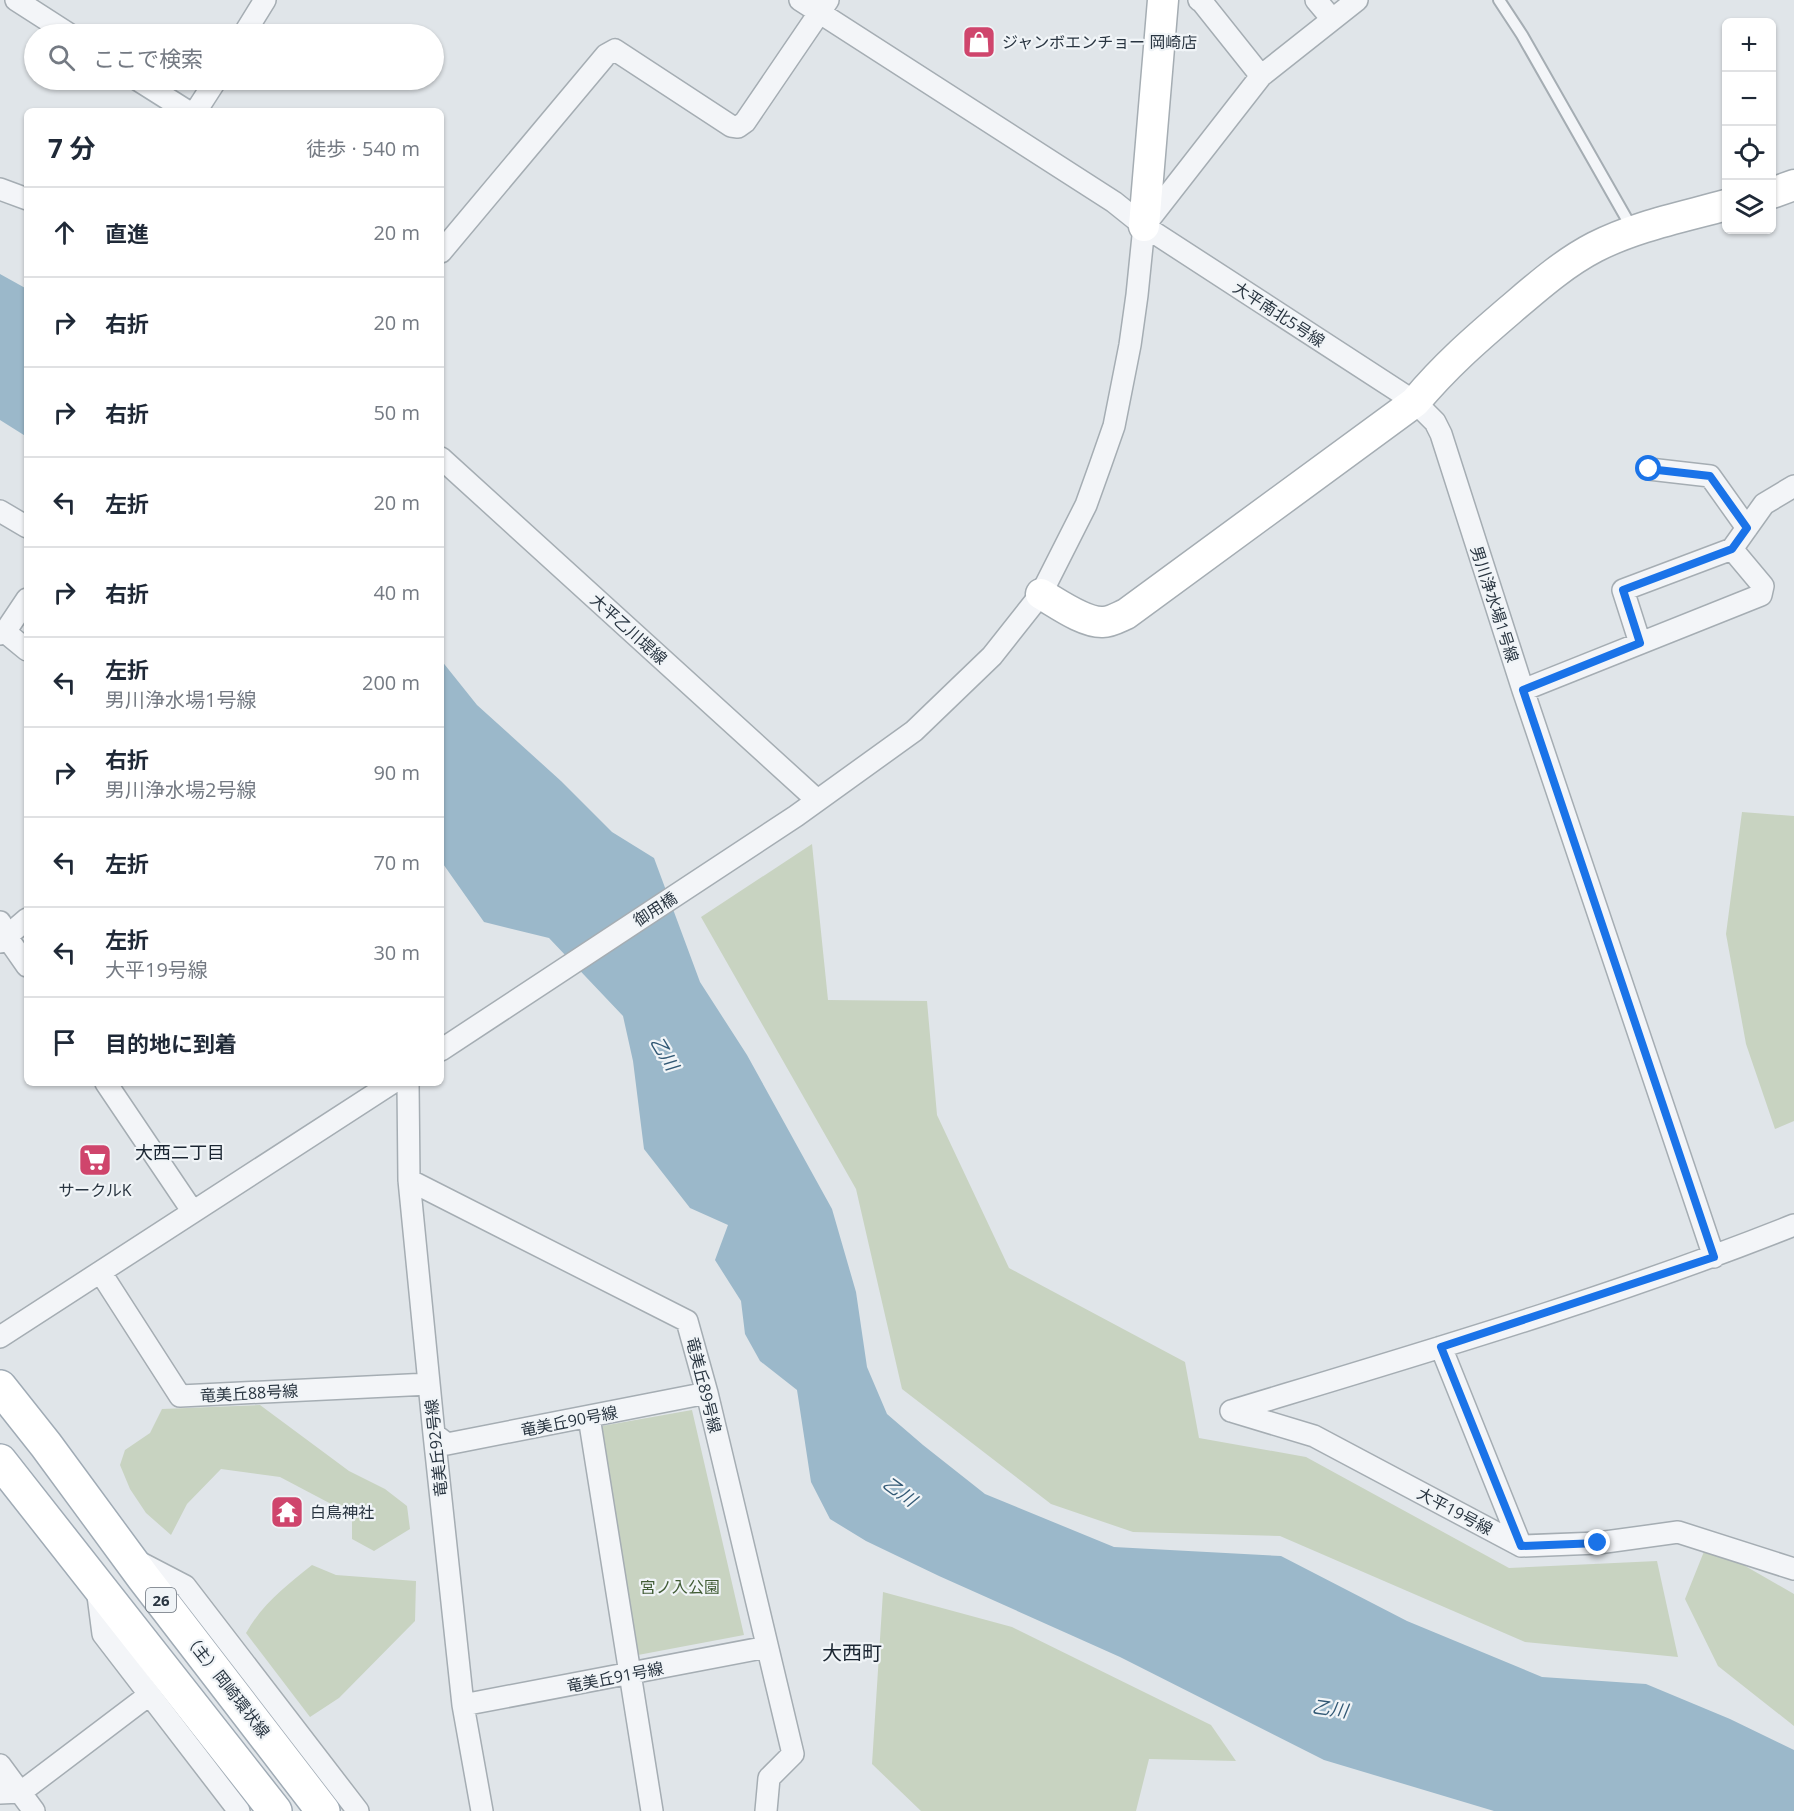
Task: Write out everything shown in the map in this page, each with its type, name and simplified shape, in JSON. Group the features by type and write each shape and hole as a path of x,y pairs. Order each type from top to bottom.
{"main road":[{"name":"（主）岡崎環状線","path":"0,1387 323,1811"},
{"name":"26","path":"0,1461 275,1811"}],"street":[{"path":"16,0 53,24"},
{"path":"250,24 265,0"},
{"path":"444,248 606,55 615,50 731,126 738,127 745,122 823,6 800,0"},
{"path":"1144,226 1164,0"},
{"path":"1198,0 1202,2 1261,76"},
{"path":"1316,0 1332,19"},
{"path":"1144,226 1261,76 1357,0"},
{"name":"大平南北5号線","path":"823,6 1114,202 1144,226 1415,402"},
{"path":"154,90 182,108"},
{"path":"198,108 210,90"},
{"path":"1776,192 1794,185"},
{"path":"0,189 24,198"},
{"path":"1041,594 1096,622 1105,622 1126,614 1415,402 1457,355 1544,281 1594,248 1634,231 1722,206"},
{"name":"御用橋","path":"444,1048 817,800 914,731 992,656 1041,594 1086,505 1114,426 1132,335 1144,226"},
{"name":"男川浄水場1号線","path":"1415,402 1435,422 1441,434 1523,690 1714,1257"},
{"name":"大平乙川堤線","path":"444,461 817,800"},
{"path":"1649,469 1710,476 1747,528"},
{"path":"1640,643 1623,590 1732,549 1764,504 1794,486"},
{"path":"0,512 24,525"},
{"path":"1523,690 1761,595 1763,586 1732,549"},
{"path":"24,603 3,633 24,648"},
{"path":"24,921 2,933 24,962"},
{"path":"108,1086 193,1212"},
{"path":"0,1337 387,1086"},
{"name":"竜美丘92号線","path":"408,1086 409,1180 434,1434 463,1705 482,1811"},
{"name":"竜美丘89号線","path":"409,1180 687,1321 707,1393 793,1754 769,1778 766,1811"},
{"path":"1794,1225 1714,1257 1441,1347 1521,1546 1598,1543 1678,1532 1794,1569"},
{"name":"竜美丘88号線","path":"101,1273 180,1396 429,1384"},
{"name":"大平19号線","path":"1441,1347 1231,1411 1314,1436 1521,1546"},
{"name":"竜美丘90号線","path":"434,1434 447,1444 707,1393"},
{"path":"589,1417 652,1811"},
{"path":"128,1556 185,1586 358,1811"},
{"path":"96,1583 103,1634 238,1811"},
{"name":"竜美丘91号線","path":"463,1705 767,1647"},
{"path":"10,1792 149,1695"},
{"path":"0,1765 10,1792 34,1811"}],"lane":[{"path":"1499,0 1522,35 1634,231"}],"green space":[{"path":"1742,812 1794,816 1794,1121 1775,1129 1746,1044 1726,934"},
{"path":"812,844 828,1000 927,1001 937,1115 1009,1268 1185,1362 1199,1438 1306,1457 1509,1568 1657,1561 1678,1657 1525,1642 1280,1536 1133,1532 1051,1504 902,1389 856,1189 701,917"},
{"path":"260,1405 349,1471 385,1489 407,1506 410,1529 374,1551 352,1539 352,1515 280,1477 221,1469 187,1504 171,1535 146,1513 130,1489 120,1465 125,1450 150,1433 162,1409"},
{"name":"宮ノ入公園","path":"692,1410 744,1635 638,1655 602,1426"},
{"path":"1707,1544 1794,1594 1794,1726 1718,1666 1685,1599"},
{"path":"312,1565 336,1575 416,1581 415,1621 339,1698 310,1717 246,1633 267,1604"},
{"path":"883,1592 1012,1627 1211,1725 1236,1761 1149,1759 1136,1811 921,1811 872,1764"}],"water":[{"path":"0,274 24,287 24,435 0,420"},
{"name":"乙川","path":"444,664 477,705 561,781 612,832 654,858 700,982 747,1055 832,1209 856,1292 867,1367 887,1414 923,1445 985,1494 1114,1547 1281,1556 1407,1621 1542,1677 1646,1684 1730,1719 1794,1750 1794,1811 1494,1811 1324,1760 1120,1657 866,1541 830,1519 811,1482 797,1390 760,1361 745,1334 741,1301 715,1260 728,1225 690,1208 644,1149 633,1061 623,1016 549,938 484,922 444,865"}],"place":[{"name":"ジャンボエンチョー 岡崎店","path":"979,42"},
{"name":"サークルK","path":"95,1160"},
{"name":"白鳥神社","path":"287,1512"}],"district":[{"name":"大西二丁目","path":"180,1152"},
{"name":"大西町","path":"852,1652"}],"route":[{"path":"1598,1543 1521,1546 1441,1347 1714,1257 1523,690 1640,643 1623,590 1732,549 1747,528 1710,476 1649,469"}]}
